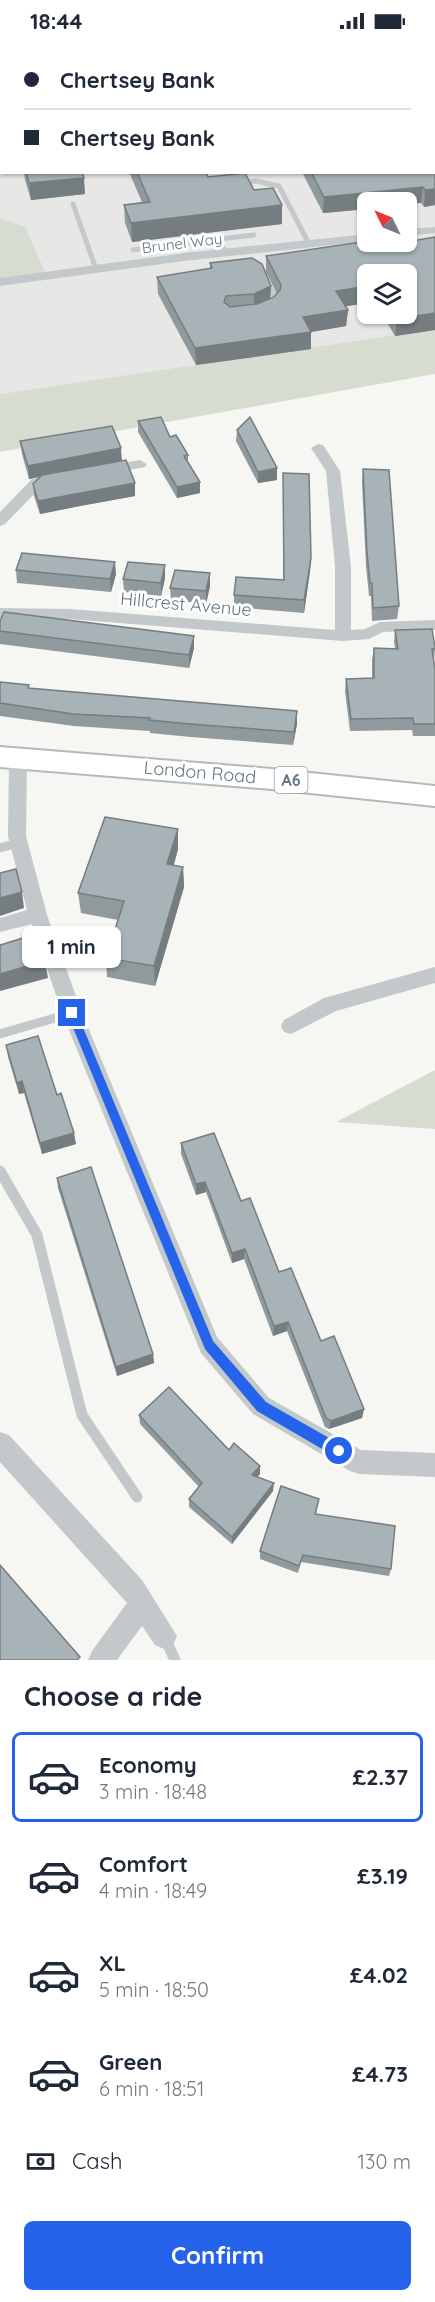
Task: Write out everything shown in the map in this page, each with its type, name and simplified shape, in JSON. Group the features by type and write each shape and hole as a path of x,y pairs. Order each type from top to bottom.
{"main road":[{"name":"London Road","path":"9,758 319,782 435,796"}],"street":[{"path":"417,232 435,230"},
{"name":"Brunel Way","path":"0,282 225,253 248,254 357,238"},
{"path":"318,448 333,471 343,567 343,636"},
{"path":"96,471 140,464"},
{"path":"0,521 37,482 65,477"},
{"name":"Hillcrest Avenue","path":"0,613 70,614 343,636 369,634 380,627 435,625"},
{"path":"9,758 17,836 10,846 38,915 72,1013 209,1345 261,1406 359,1462 435,1466"},
{"path":"0,926 38,915"},
{"path":"291,1026 331,1004 435,975"},
{"path":"0,1444 133,1589 164,1636"},
{"path":"101,1660 142,1604"}],"lane":[{"path":"245,174 249,182"},
{"path":"229,184 249,182 273,183 279,186 309,244"},
{"path":"73,204 96,269"},
{"path":"133,250 254,235"},
{"path":"219,239 225,253"},
{"path":"256,273 265,277 276,304 266,314"},
{"path":"0,1034 72,1013"},
{"path":"0,1171 37,1235 82,1415 137,1497"},
{"path":"164,1636 175,1660"}],"shaded area":[{"path":"0,174 435,174 435,329 0,394"},
{"path":"0,218 25,227 45,272 0,278"},
{"path":"435,329 435,374 0,452 0,394"},
{"path":"435,1070 435,1129 336,1122"}],"building":[{"path":"27,174 83,174 84,178 29,183"},
{"path":"138,174 207,174 208,177 246,174 254,190 273,188 282,205 131,223 124,205 150,202"},
{"path":"312,174 435,174 435,189 425,190 423,187 324,197"},
{"path":"435,237 435,313 417,316 417,264 357,264 357,288 336,291 348,310 303,317 311,332 195,348 157,277 212,268 210,263 252,258 262,264 271,286 254,294 226,296 224,302 230,307 257,304 274,297 281,285 266,256 357,243 357,252 417,252 417,240"},
{"path":"161,417 170,437 176,435 188,455 184,456 200,482 177,487 138,421"},
{"path":"250,417 277,468 258,472 237,430"},
{"path":"112,426 121,448 28,466 20,441"},
{"path":"126,460 135,483 38,501 33,484 42,475"},
{"path":"363,469 389,470 399,606 373,608 367,553"},
{"path":"283,473 309,474 311,558 304,600 234,595 236,577 284,580"},
{"path":"22,553 115,562 110,579 16,570"},
{"path":"128,562 165,565 161,583 123,579"},
{"path":"175,570 210,573 206,591 170,588"},
{"path":"4,612 194,636 189,655 0,631 0,621"},
{"path":"432,629 435,648 432,649 435,669 435,724 414,724 413,718 351,719 346,679 374,678 374,648 398,649 395,630"},
{"path":"0,682 29,685 28,688 297,711 294,732 149,720 150,718 73,714 0,703"},
{"path":"105,817 178,829 167,864 183,867 154,966 106,958 124,901 78,893"},
{"path":"16,869 22,892 0,898 0,873"},
{"path":"36,934 45,961 0,974 0,945"},
{"path":"38,1036 57,1095 61,1093 74,1133 40,1143 22,1081 17,1083 6,1045"},
{"path":"214,1133 241,1201 250,1198 279,1272 291,1268 321,1341 334,1336 364,1409 331,1421 326,1418 288,1322 274,1326 245,1249 232,1253 205,1182 196,1184 181,1143"},
{"path":"91,1167 153,1354 116,1367 57,1178"},
{"path":"169,1387 229,1450 234,1443 260,1466 252,1475 274,1483 232,1537 189,1499 202,1483 139,1415"},
{"path":"281,1486 319,1499 315,1514 395,1526 391,1569 303,1555 299,1566 260,1551"},
{"path":"0,1565 80,1657 77,1660 0,1660"}],"route":[{"path":"72,1013 209,1345 261,1406 339,1451"}]}
